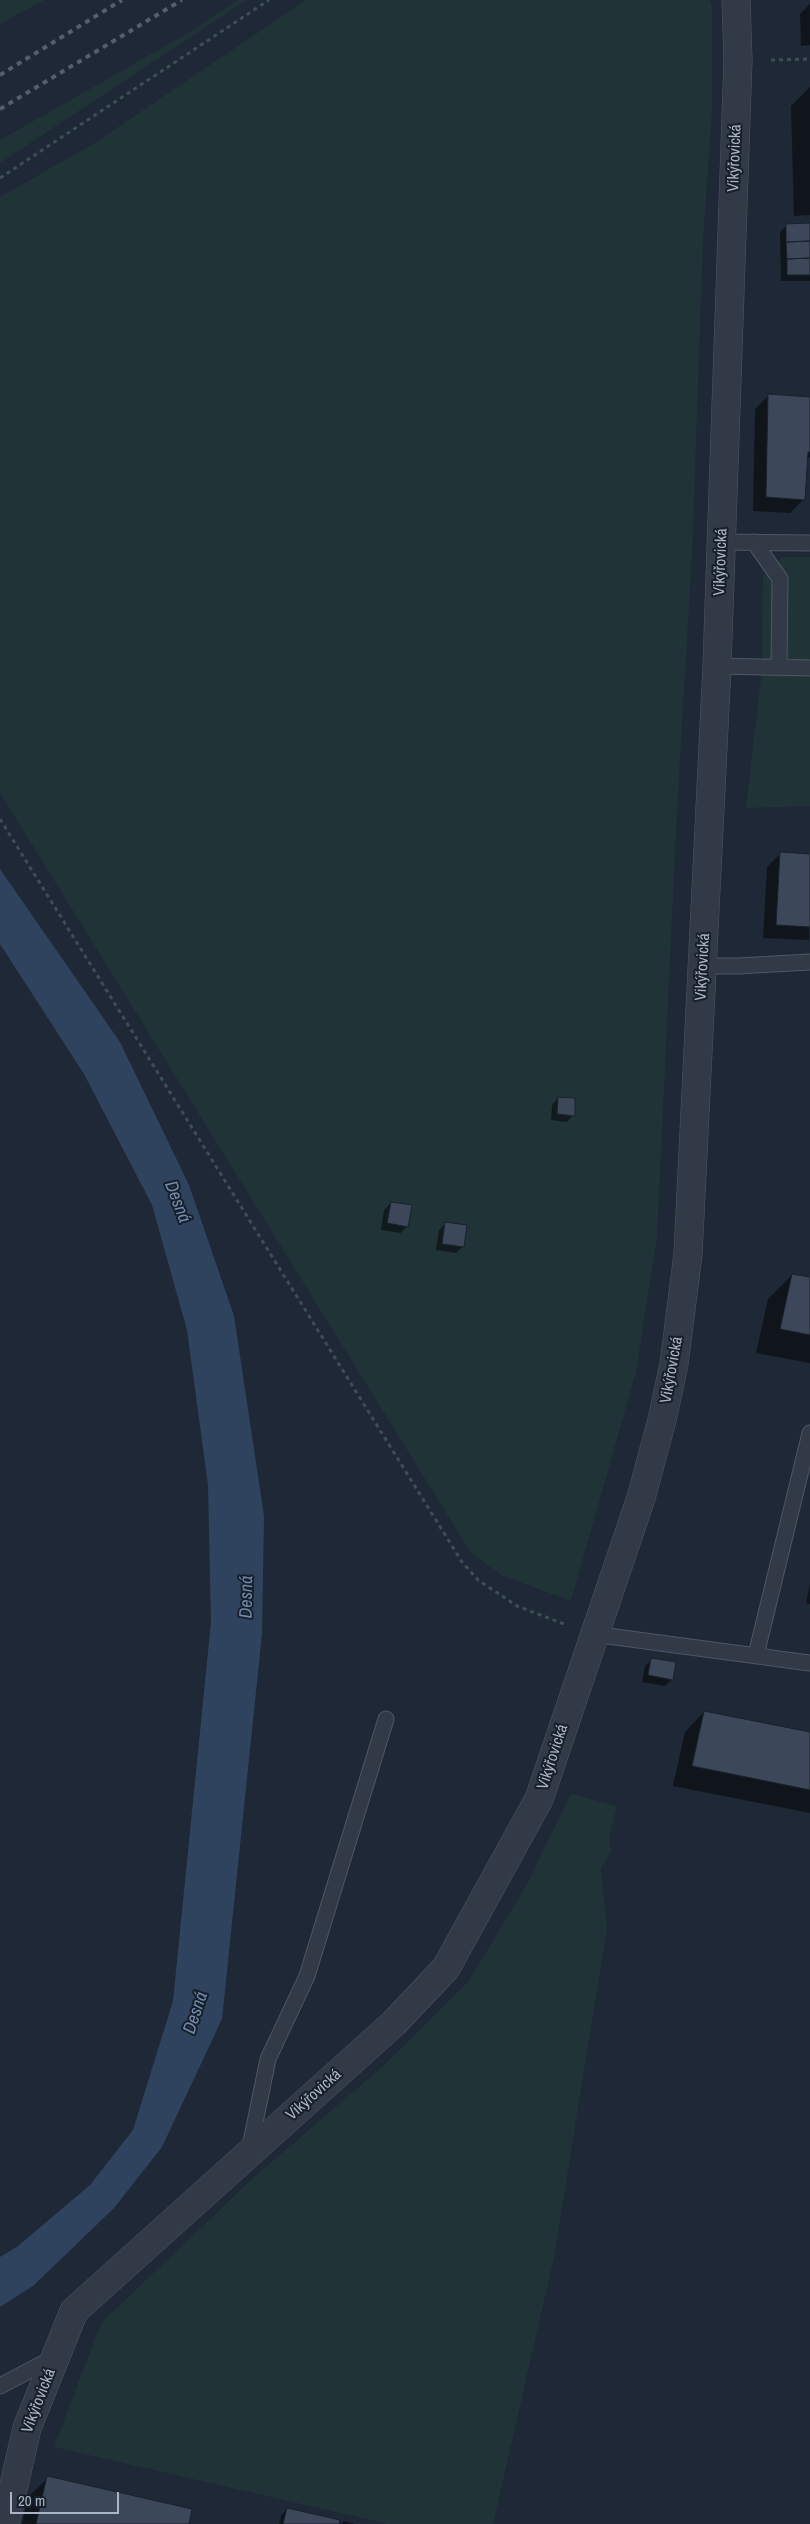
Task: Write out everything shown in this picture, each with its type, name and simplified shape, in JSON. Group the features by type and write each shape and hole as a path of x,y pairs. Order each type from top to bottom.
{"street":[{"name":"Vikýřovická","path":"5,2524 27,2428 74,2311 394,2023 446,1968 539,1799 593,1634 641,1498 662,1420 674,1364 688,1254 722,542 738,60 736,0"}],"lane":[{"path":"722,542 810,543"},
{"path":"754,542 780,579 779,668"},
{"path":"717,666 810,668"},
{"path":"703,966 810,962"},
{"path":"756,1655 810,1434"},
{"path":"593,1634 810,1663"},
{"path":"249,2153 268,2059 308,1976 386,1719"},
{"path":"0,2386 56,2356"}],"path":[{"path":"0,178 268,0"},
{"path":"738,60 810,59"},
{"path":"0,819 462,1562 478,1580 517,1606 593,1634"}],"green space":[{"path":"0,0 44,0 0,24"},
{"path":"238,0 247,0 0,163 0,140 188,33"},
{"path":"306,0 710,0 712,8 712,111 703,240 692,555 677,810 657,1237 636,1372 571,1601 503,1576 471,1553 0,793 0,197 93,144"},
{"path":"783,557 810,557 810,806 746,808 762,669 763,575"},
{"path":"571,1794 617,1806 609,1838 611,1852 601,1868 607,1928 554,2257 493,2524 388,2524 54,2447 101,2323 252,2179 383,2066 468,1982 526,1886"}],"water":[{"name":"Desná","path":"0,869 120,1042 189,1185 234,1316 264,1516 262,1634 222,2019 162,2147 114,2208 33,2286 0,2307 0,2257 18,2246 90,2185 133,2130 173,2001 211,1622 208,1485 187,1330 152,1205 84,1074 0,944"}],"building":[{"path":"810,223 810,241 786,242 786,224"},
{"path":"810,241 810,258 787,259 786,242"},
{"path":"810,258 810,275 787,275 787,259"},
{"path":"768,394 810,397 810,452 808,452 805,500 766,497"},
{"path":"780,852 810,854 810,927 776,925"},
{"path":"558,1097 575,1098 575,1116 557,1114"},
{"path":"391,1202 412,1205 408,1227 387,1223"},
{"path":"445,1222 467,1225 464,1247 442,1244"},
{"path":"792,1274 810,1277 810,1335 780,1329"},
{"path":"651,1658 676,1662 673,1680 648,1675"},
{"path":"704,1711 810,1732 810,1790 692,1766"},
{"path":"47,2476 192,2509 189,2524 36,2524"},
{"path":"287,2508 340,2520 339,2524 283,2524"}],"railway":[{"path":"0,75 122,0"},
{"path":"0,109 182,0"}]}
